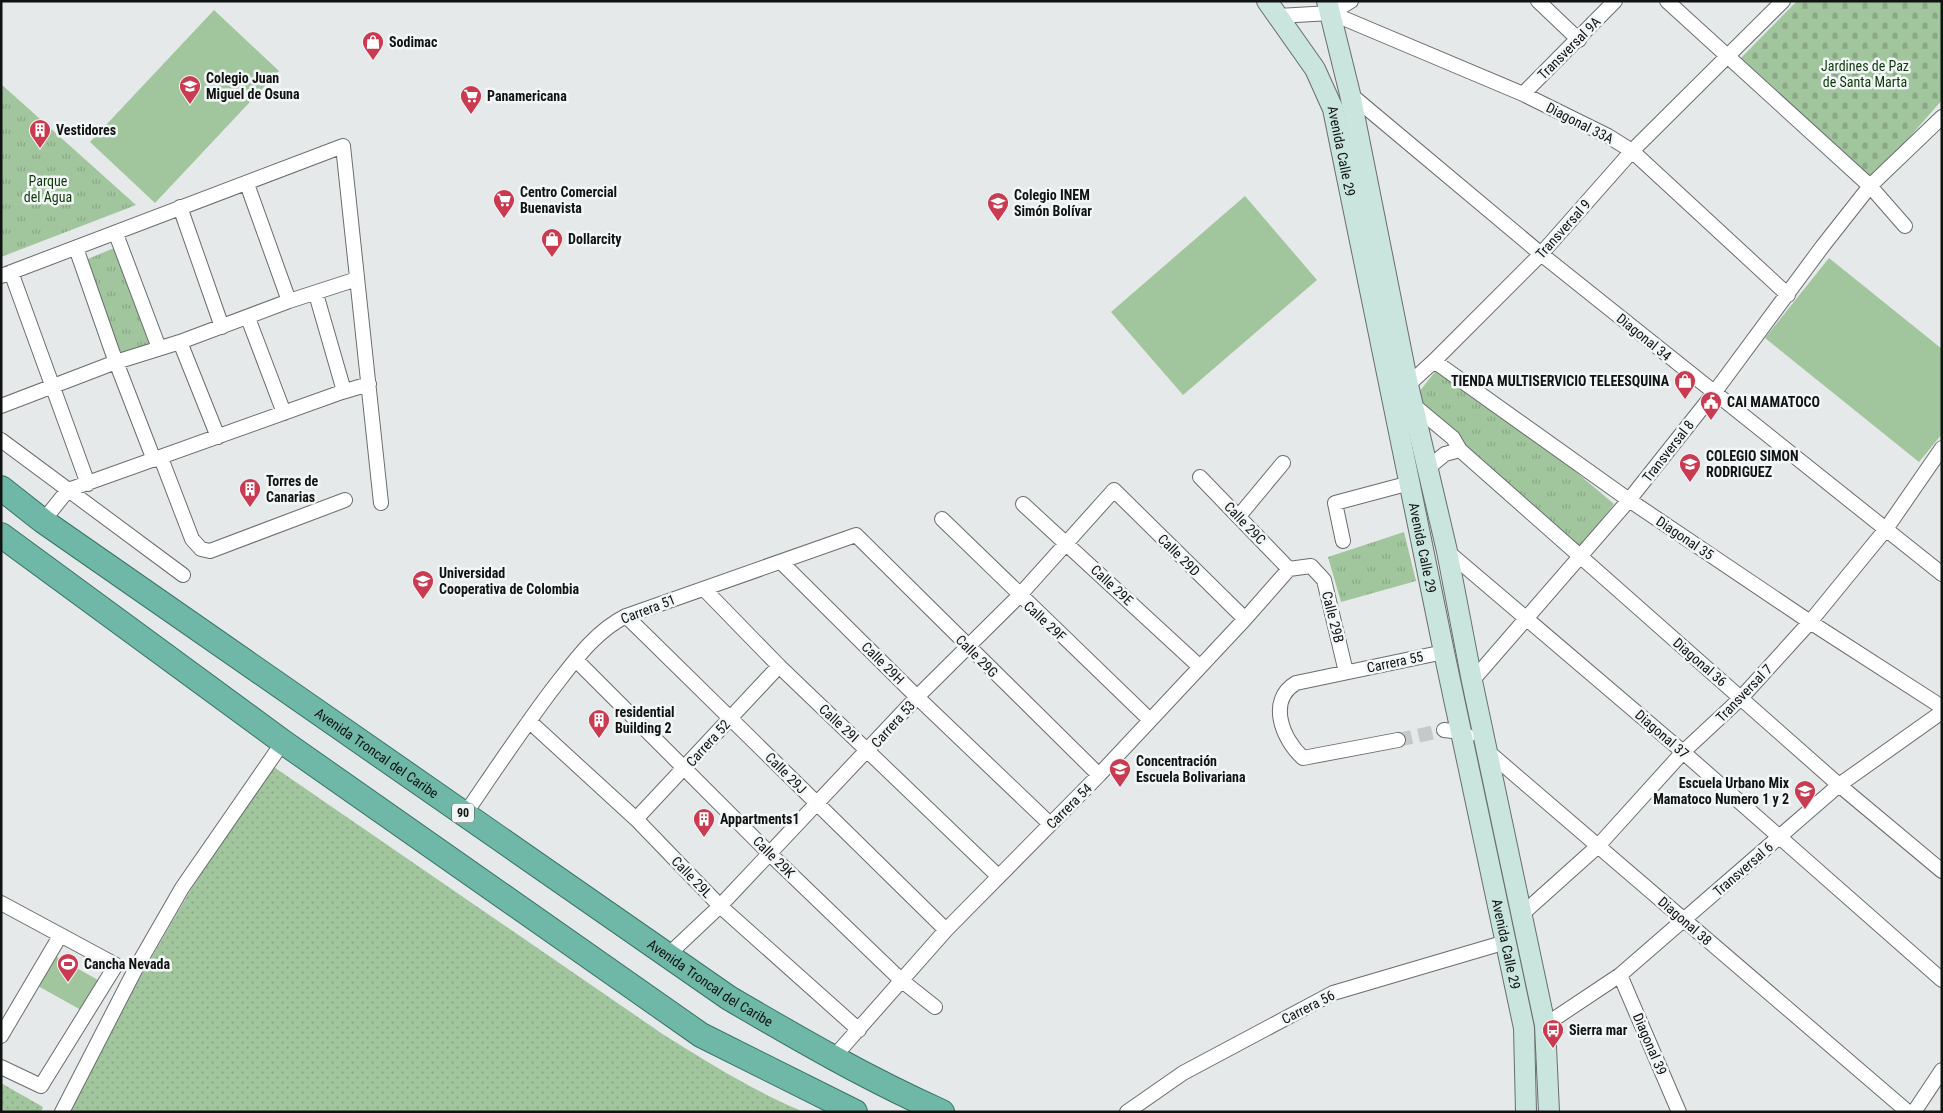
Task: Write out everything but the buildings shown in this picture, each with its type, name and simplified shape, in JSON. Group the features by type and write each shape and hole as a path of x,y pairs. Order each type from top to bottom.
{"highway":[{"name":"Avenida Troncal del Caribe","path":"1,488 43,521 729,998 833,1058 895,1091 942,1112"},
{"path":"1,535 283,742 701,1035 855,1112"}],"main road":[{"name":"Avenida Calle 29","path":"1329,7 1350,94 1401,394 1410,483 1444,652 1453,731 1506,942 1524,1028 1526,1112"},
{"name":"Avenida Calle 29","path":"1273,8 1315,69 1333,109 1401,394 1429,467 1486,750 1545,1025 1548,1103"}],"street":[{"path":"1273,8 1329,7 1351,1"},
{"path":"1538,1 1579,40"},
{"name":"Transversal 9A","path":"1523,94 1579,40 1615,1"},
{"path":"1666,1 1870,186 1905,226"},
{"name":"Transversal 9","path":"1401,394 1541,254 1632,151 1783,1"},
{"name":"Diagonal 33A","path":"1329,7 1523,94 1608,136 1632,151 1788,295"},
{"name":"Diagonal 34","path":"1350,94 1541,254 1942,574"},
{"name":"Transversal 8","path":"1472,681 1629,500 1714,393 1870,186 1942,117"},
{"path":"88,484 6,274 116,234 343,146 370,384 381,503"},
{"path":"247,184 289,301"},
{"path":"180,208 222,327"},
{"path":"116,234 160,348"},
{"path":"76,248 116,362 192,539 201,549 210,551 345,500"},
{"path":"1,406 116,362 180,342 289,301 316,294 357,279"},
{"path":"316,294 344,391"},
{"path":"248,318 284,413"},
{"path":"180,342 218,437"},
{"name":"Diagonal 35","path":"1434,361 1629,500 1810,622 1942,707"},
{"path":"43,521 68,490 344,391 370,384"},
{"name":"Diagonal 36","path":"1401,394 1453,438 1460,450 1839,785 1942,871"},
{"path":"1,440 183,575"},
{"name":"Transversal 7","path":"1521,915 1598,846 1684,752 1741,698 1810,622 1886,529 1942,448"},
{"path":"1429,467 1445,454 1460,450"},
{"path":"1239,516 1283,463"},
{"name":"Calle 29C","path":"1200,477 1289,569"},
{"path":"1343,541 1335,504 1410,483"},
{"name":"Carrera 53","path":"668,955 720,906 917,697 1019,596 1065,542 1114,490"},
{"name":"Calle 29D","path":"1114,490 1245,619"},
{"name":"Calle 29E","path":"1023,504 1200,668"},
{"name":"Calle 29F","path":"942,519 1019,596 1150,720"},
{"name":"Carrera 51","path":"465,814 529,721 576,660 607,626 626,616 856,535"},
{"name":"Calle 29G","path":"856,535 1099,775"},
{"name":"Diagonal 37","path":"1447,551 1528,618 1781,836 1942,980"},
{"name":"Calle 29H","path":"781,562 917,697 1050,824"},
{"name":"Calle 29B","path":"1289,569 1311,566 1324,580 1346,672"},
{"name":"Carrera 54","path":"833,1058 946,930 1099,775 1200,668 1289,569"},
{"name":"Calle 29I","path":"704,589 779,666 998,876"},
{"name":"Calle 29J","path":"626,616 946,930"},
{"name":"Carrera 55","path":"1398,740 1303,758 1296,752 1281,720 1279,708 1281,698 1287,689 1296,683 1444,652"},
{"name":"Calle 29K","path":"576,660 770,854 901,980 935,1007"},
{"name":"Carrera 52","path":"636,819 686,768 779,666"},
{"name":"Transversal 6","path":"1545,1025 1620,975 1839,785 1942,712"},
{"name":"Calle 29L","path":"529,721 636,819 720,906 859,1030"},
{"name":"Diagonal 38","path":"1453,731 1486,750 1908,1112"},
{"path":"62,1112 136,968 182,888 283,742"},
{"path":"1,1067 41,1086 116,965 2,905"},
{"path":"1,1036 60,936"},
{"name":"Carrera 56","path":"1127,1112 1183,1074 1333,993 1506,942"},
{"name":"Diagonal 39","path":"1620,975 1679,1112"},
{"path":"1914,1112 1942,1070"},
{"path":"1548,1103 1559,1112"}],"green space":[{"name":"Jardines de Paz de Santa Marta","path":"1797,1 1942,1 1942,100 1872,180 1739,60"},
{"path":"214,10 279,71 155,203 90,142"},
{"name":"Parque del Agua","path":"1,84 136,205 1,257"},
{"path":"1245,196 1317,280 1183,395 1111,312"},
{"path":"114,248 153,342 122,355 83,261"},
{"path":"1829,258 1942,349 1942,434 1919,462 1765,338"},
{"path":"1438,368 1531,434 1614,504 1577,552 1415,397"},
{"path":"1404,532 1416,581 1341,602 1328,557"},
{"path":"271,765 664,1035 750,1086 804,1112 66,1112 115,1021 205,865"},
{"name":"Cancha Nevada","path":"55,956 98,980 81,1010 38,986"},
{"path":"1,1083 43,1107 41,1112 1,1112"}],"tunnel":[{"path":"1398,740 1444,730"}],"place":[{"name":"Sodimac","path":"373,61"},
{"name":"Colegio Juan Miguel de Osuna","path":"190,105"},
{"name":"Panamericana","path":"471,115"},
{"name":"Vestidores","path":"40,149"},
{"name":"Centro Comercial Buenavista","path":"504,219"},
{"name":"Colegio INEM Simón Bolívar","path":"998,222"},
{"name":"Dollarcity","path":"552,258"},
{"name":"TIENDA MULTISERVICIO TELEESQUINA","path":"1685,400"},
{"name":"CAI MAMATOCO","path":"1711,421"},
{"name":"COLEGIO SIMON RODRIGUEZ","path":"1690,483"},
{"name":"Torres de Canarias","path":"250,508"},
{"name":"Universidad Cooperativa de Colombia","path":"423,600"},
{"name":"residential Building 2","path":"599,739"},
{"name":"Concentración Escuela Bolivariana","path":"1120,788"},
{"name":"Escuela Urbano Mix Mamatoco Numero 1 y 2","path":"1805,810"},
{"name":"Appartments1","path":"704,838"},
{"name":"Cancha Nevada","path":"68,983"},
{"name":"Sierra mar","path":"1553,1049"}]}
